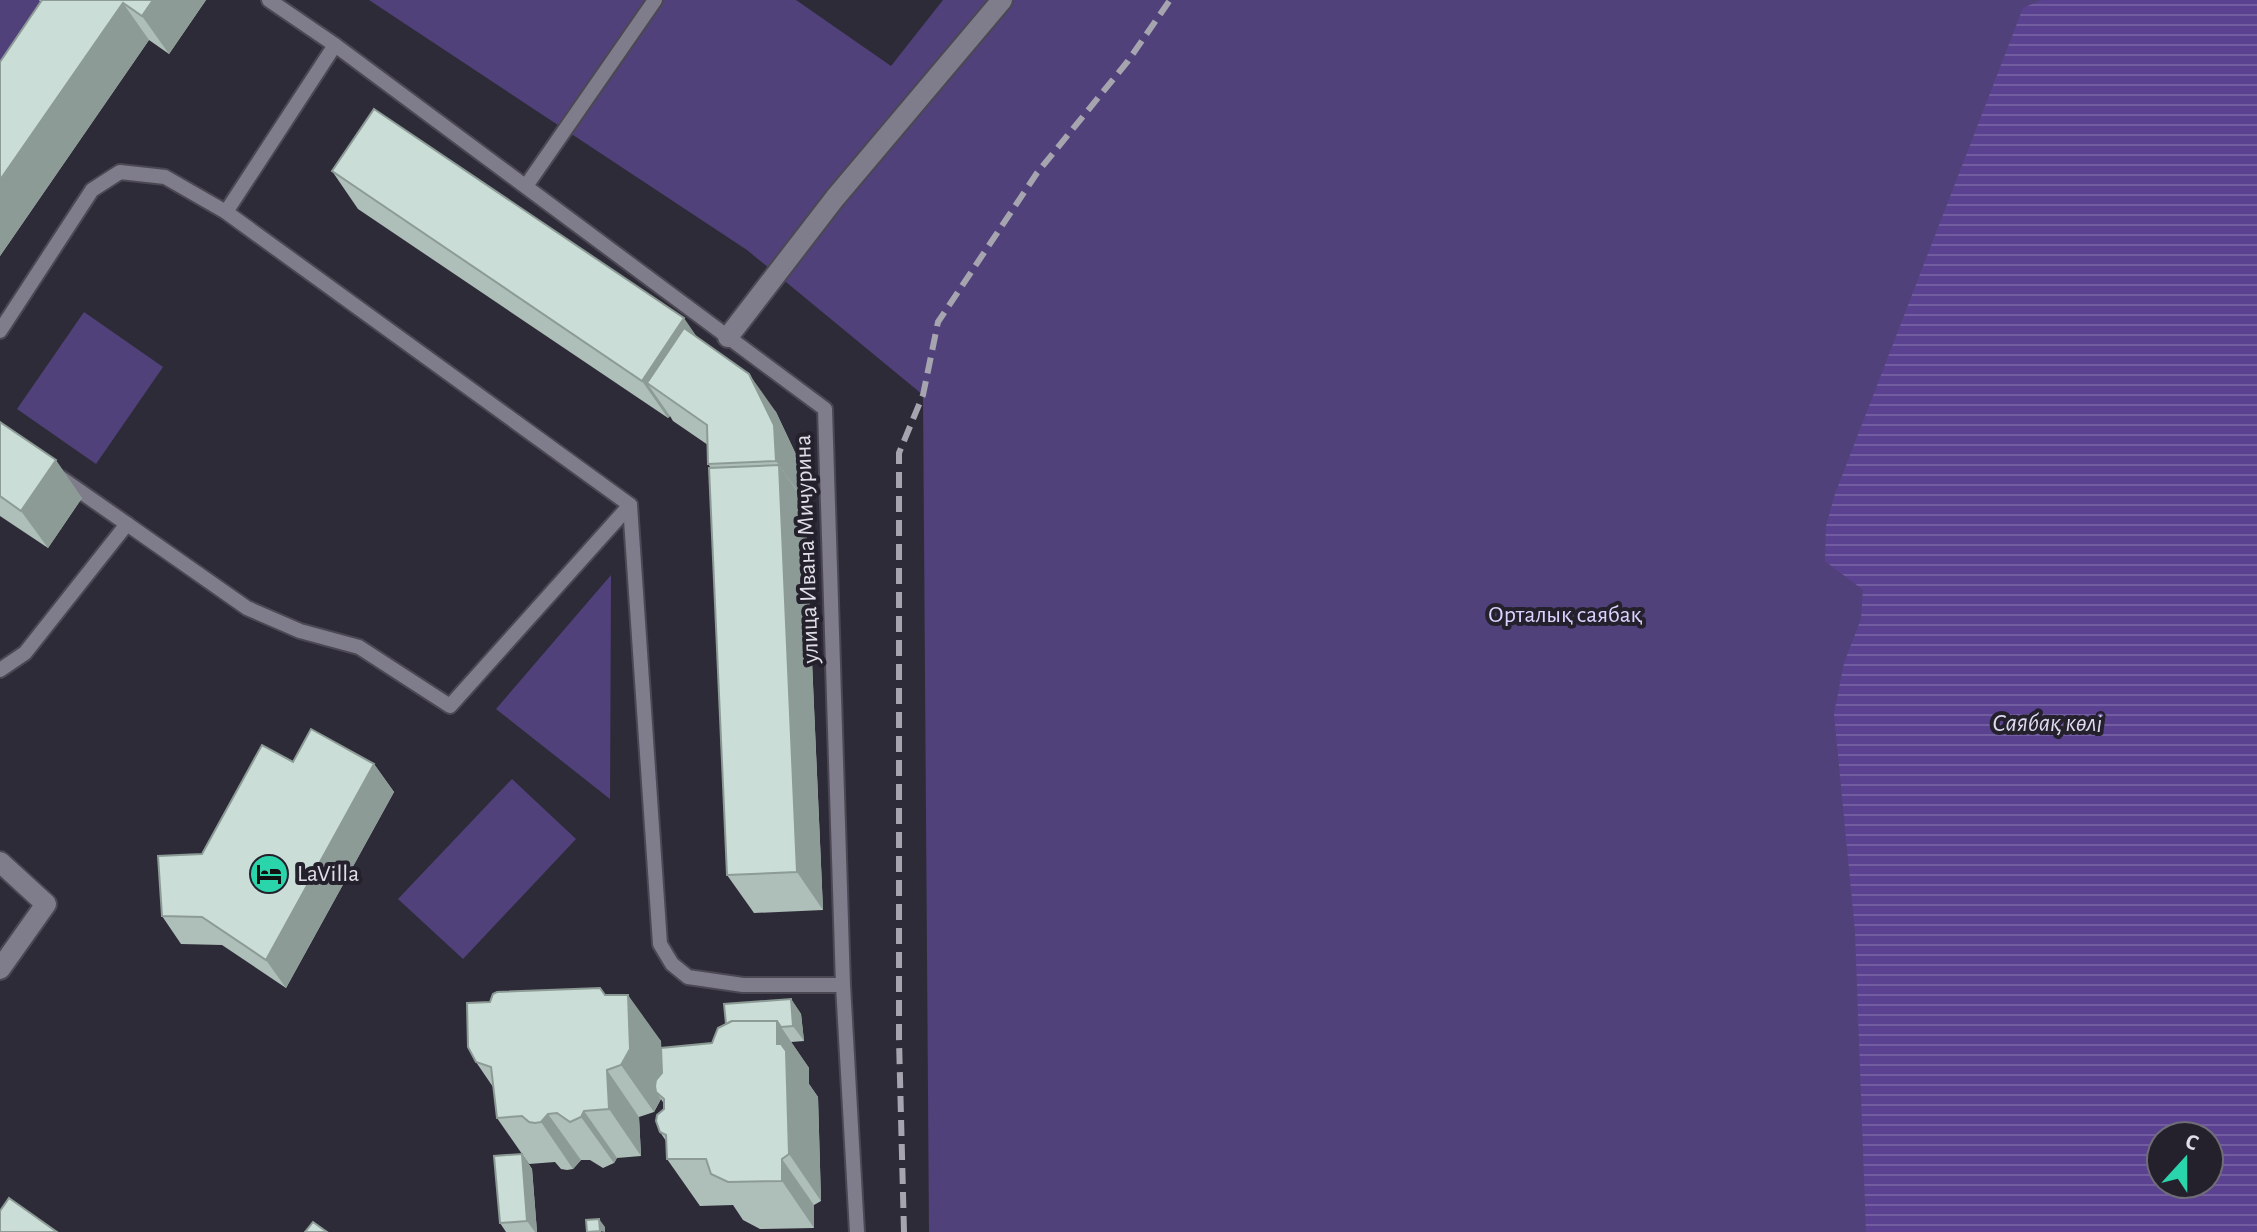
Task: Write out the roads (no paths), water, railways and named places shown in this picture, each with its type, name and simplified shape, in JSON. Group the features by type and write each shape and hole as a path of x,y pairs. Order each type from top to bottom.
{"street":[{"path":"728,337 835,198 1002,0"},
{"path":"0,862 46,904 0,969"}],"lane":[{"name":"улица Ивана Мичурина","path":"269,0 335,45 825,409 843,985 857,1232"},
{"path":"526,186 655,0"},
{"path":"226,212 335,45"},
{"path":"0,331 92,190 120,172 165,177 226,212 630,505"},
{"path":"51,470 247,608 300,631 359,647 450,706 630,505"},
{"path":"630,505 660,944 672,964 688,977 743,985 843,985"},
{"path":"0,670 25,653 127,524"}],"water":[{"name":"Саябақ көлі","path":"2042,0 2257,0 2257,1230 1866,1232 1855,931 1834,714 1844,663 1861,619 1863,590 1825,561 1826,526 1835,494 2023,8"}],"railway":[{"path":"904,1232 899,1040 899,453 923,395 938,322 1037,173 1128,61 1170,0"}],"place":[{"name":"LaVilla","path":"269,874"}],"park label":[{"name":"Орталық саябақ","path":"1565,615"}]}
